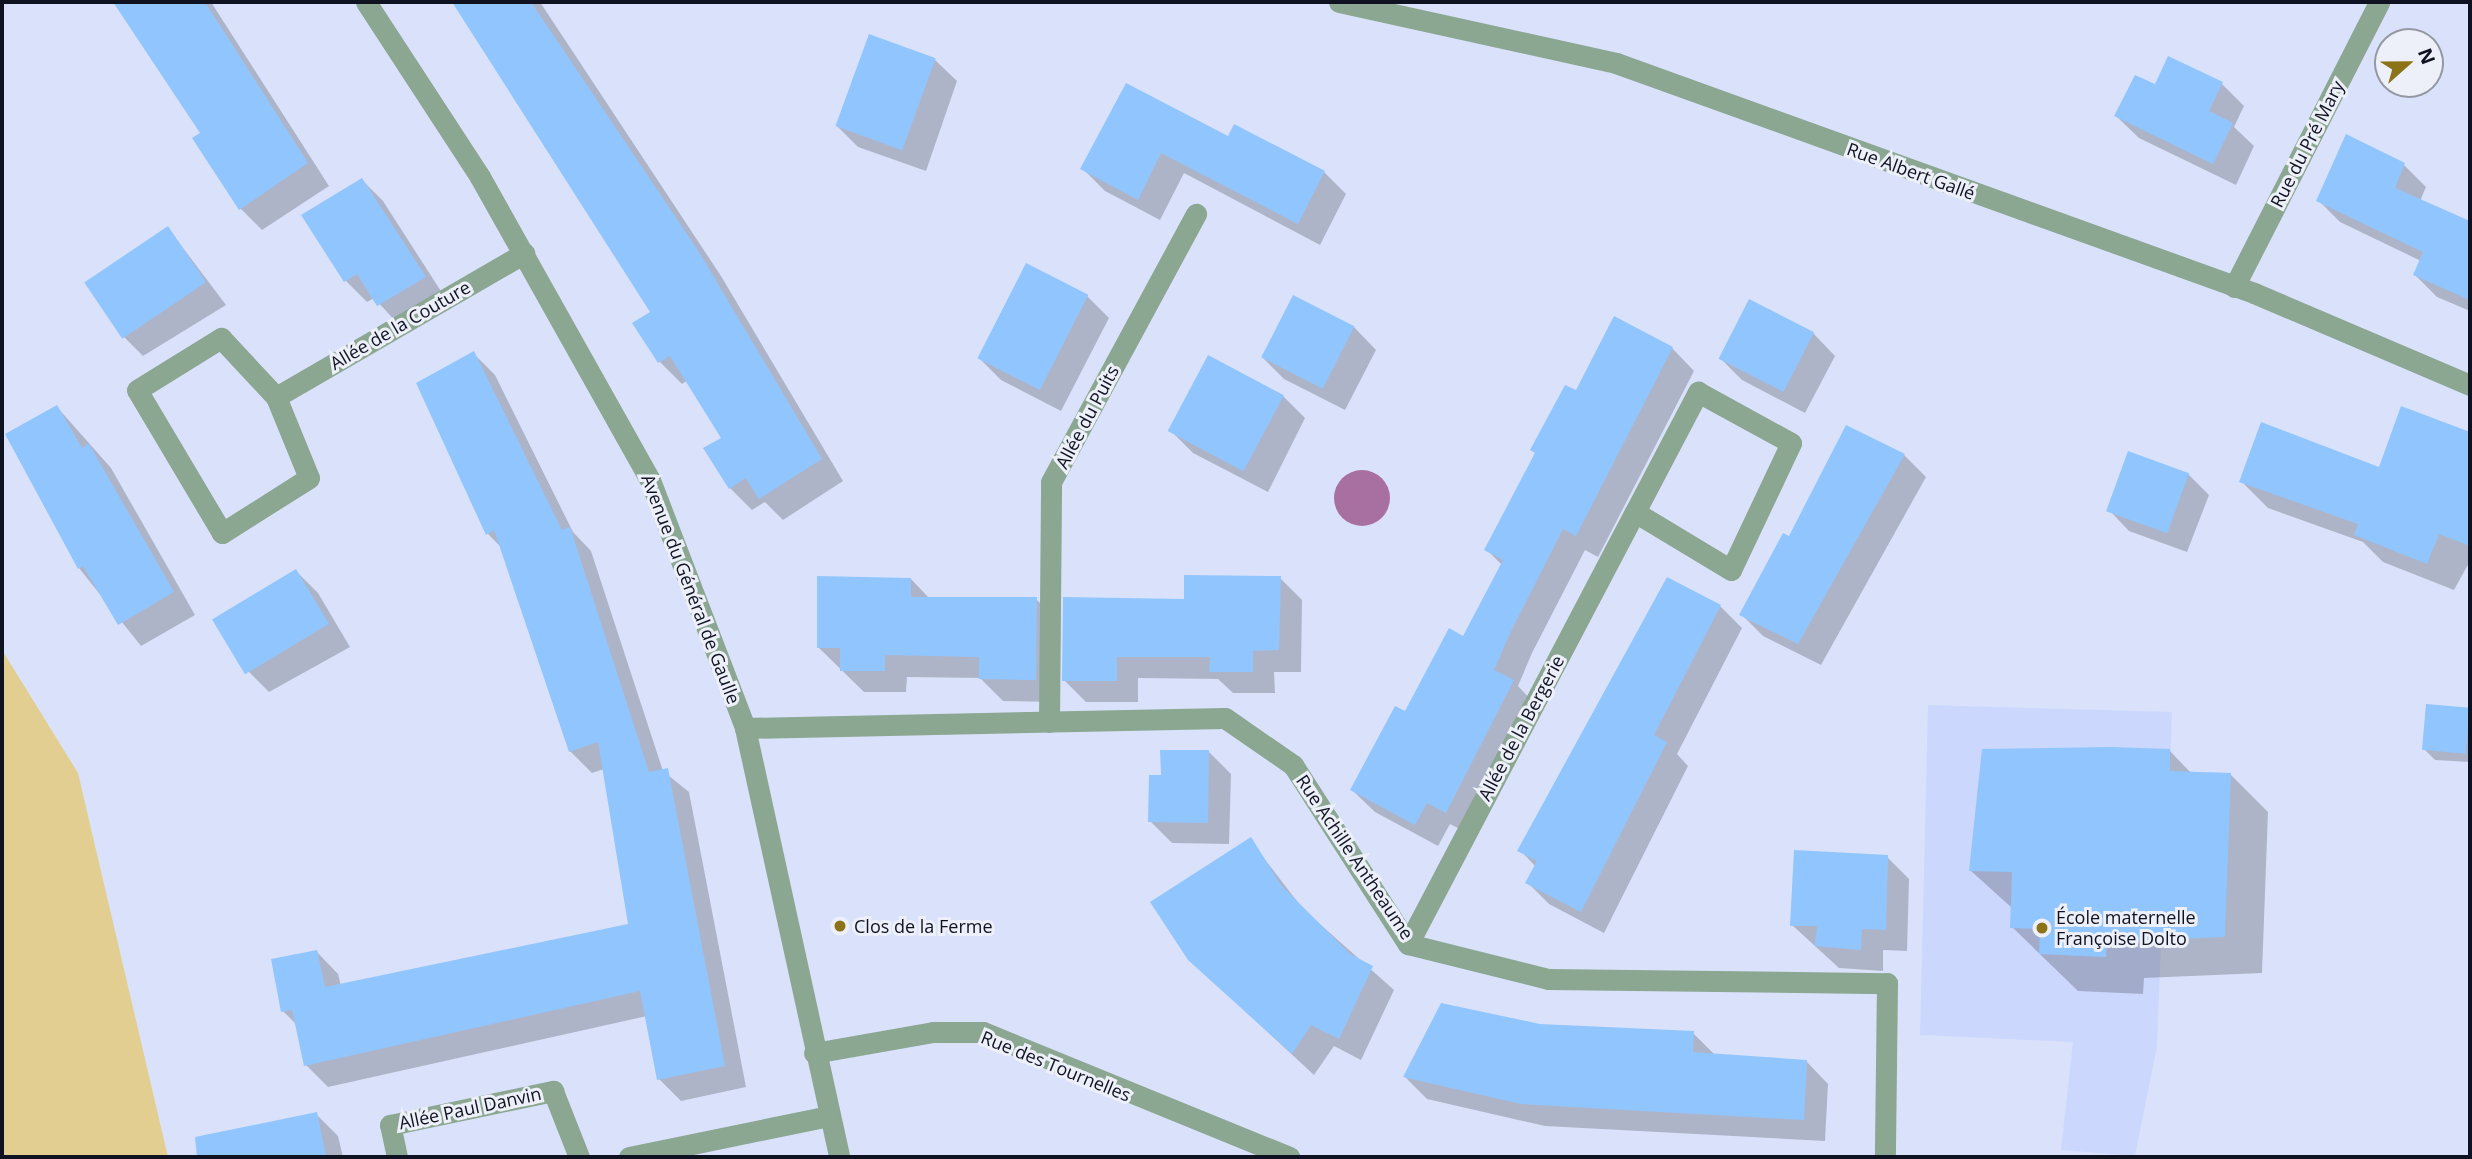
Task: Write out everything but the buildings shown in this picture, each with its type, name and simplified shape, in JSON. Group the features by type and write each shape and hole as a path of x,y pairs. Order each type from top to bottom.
{"street":[{"name":"Avenue du Général de Gaulle","path":"366,2 524,253 650,480 745,728 814,1053 839,1157"},
{"name":"Rue Albert Gallé","path":"1339,2 1616,63 2234,286 2470,385"},
{"name":"Rue du Pré Mary","path":"2234,286 2379,2"},
{"name":"Allée du Puits","path":"1049,722 1051,482 1196,214"},
{"name":"Allée de la Couture","path":"276,397 524,253"},
{"path":"221,338 276,397 309,478 222,533 137,390 221,338"},
{"name":"Allée de la Bergerie","path":"1408,944 1698,392 1791,443 1731,570 1635,512"},
{"name":"Rue Achille Antheaume","path":"745,728 1225,718 1293,765 1408,944 1548,979 1887,983 1885,1157"},
{"name":"Rue des Tournelles","path":"814,1053 933,1032 983,1032 1290,1157"},
{"name":"Allée Paul Danvin","path":"397,1157 390,1125 553,1090 579,1157"},
{"path":"629,1157 830,1116"}],"shaded area":[{"path":"1362,470 1373,472 1382,478 1388,487 1388,509 1382,518 1373,524 1362,526 1351,524 1342,518 1336,509 1334,498 1336,487 1342,478 1351,472"},
{"path":"2,650 78,773 168,1157 2,1157"},
{"name":"École maternelle Françoise Dolto","path":"1928,705 2172,712 2170,771 2231,773 2225,937 2195,936 2162,919 2157,1047 2135,1156 2061,1150 2073,1042 1920,1035"}],"place":[{"name":"Clos de la Ferme","path":"840,926"},
{"name":"École maternelle Françoise Dolto","path":"2042,928"}]}
